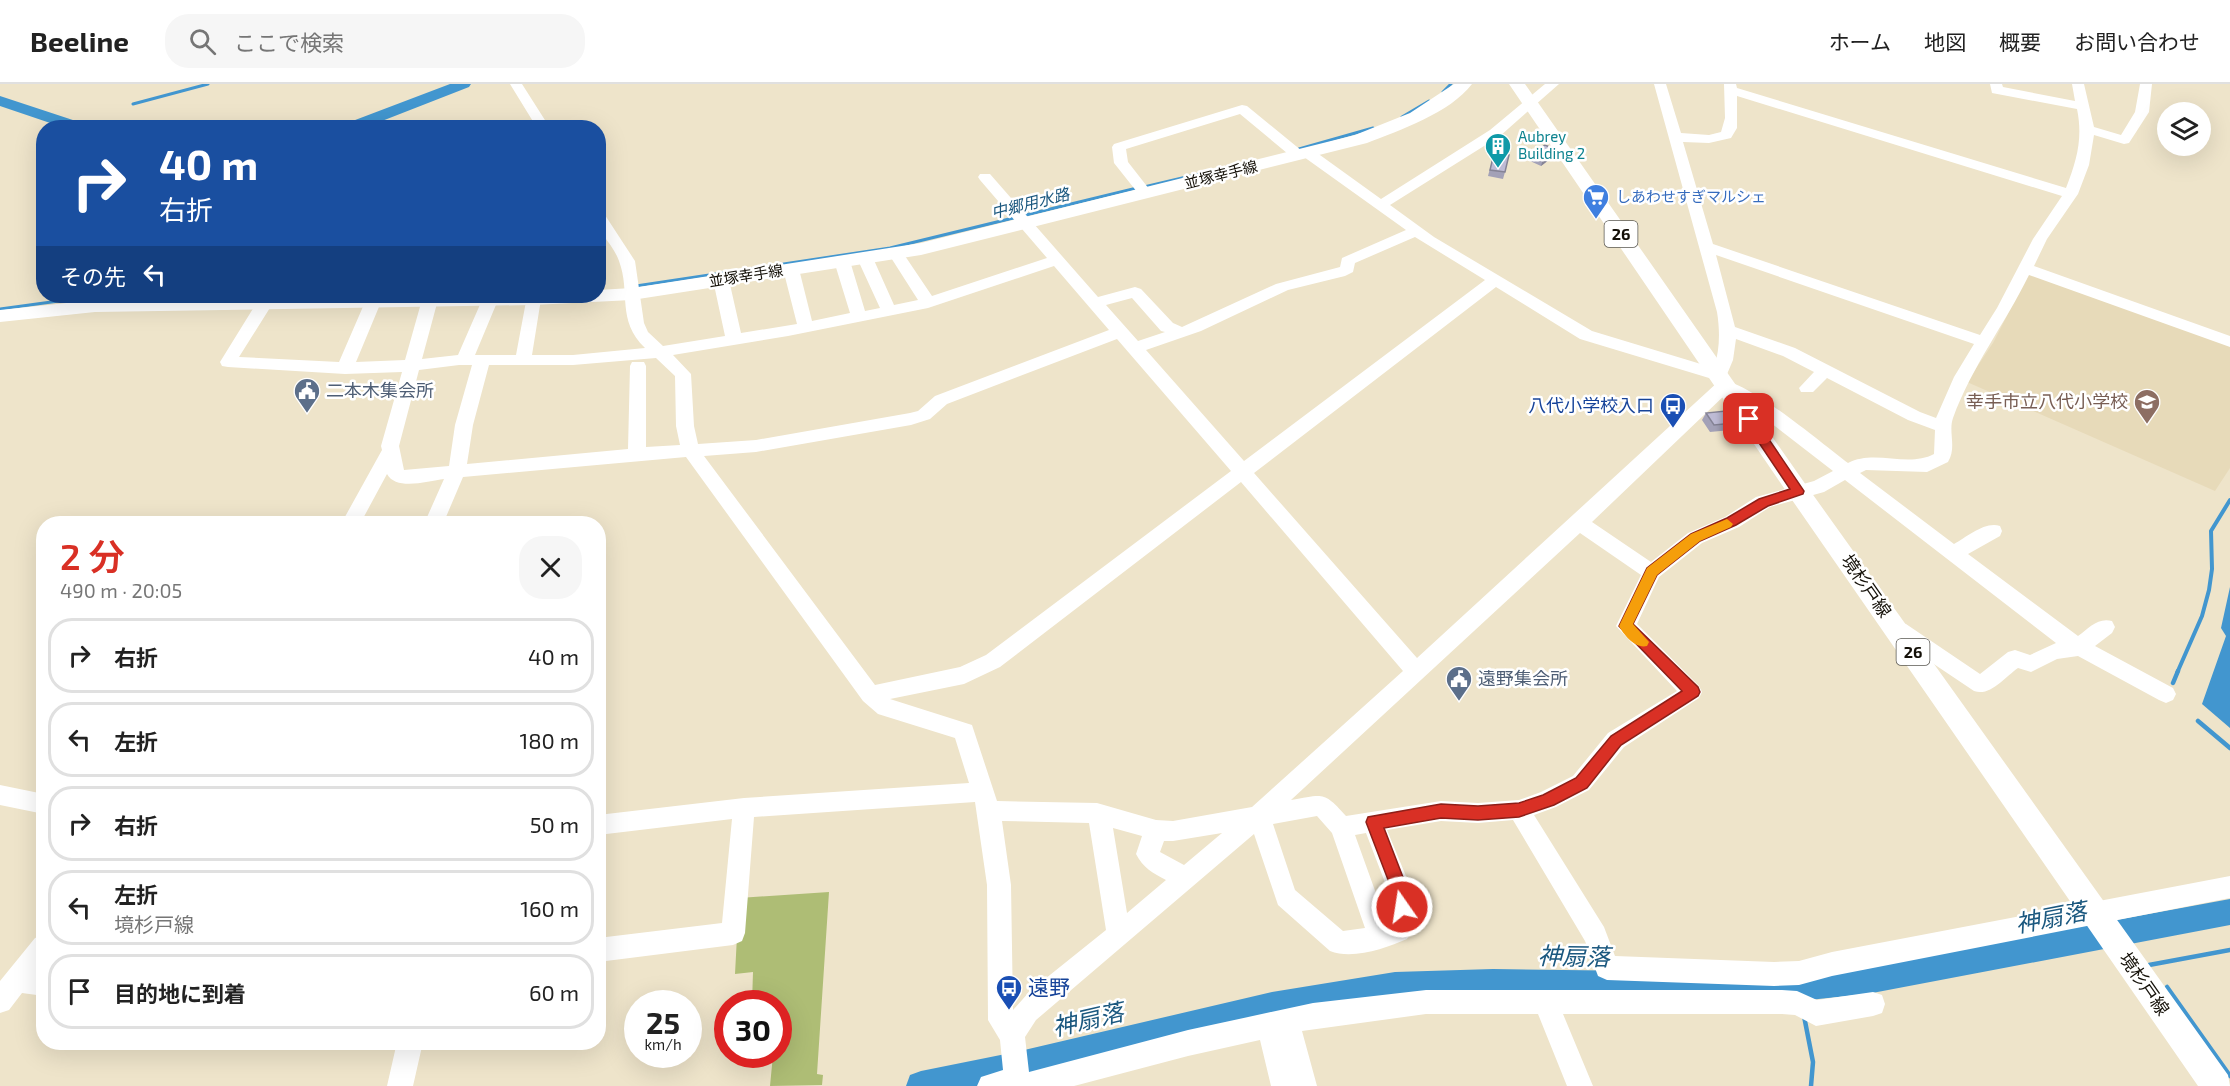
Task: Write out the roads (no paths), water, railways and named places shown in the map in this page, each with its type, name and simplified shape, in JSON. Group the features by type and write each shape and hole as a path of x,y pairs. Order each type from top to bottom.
{"main road":[{"name":"並塚幸手線","path":"606,295 632,294 896,253 1024,225 1361,139 1430,109 1464,84"},
{"name":"境杉戸線","path":"1517,84 1798,491 1896,627 2217,1086"},
{"name":"並塚幸手線","path":"2,318 95,306 265,303"}],"street":[{"path":"516,84 539,120"},
{"path":"1381,205 1495,132 1553,84"},
{"path":"1012,1035 1027,1011 1039,1000 1256,818 1579,523 1722,380 1728,353 1728,330 1660,84"},
{"path":"1996,84 1997,90 2082,106"},
{"path":"1341,827 1441,811 1478,813 1519,810 1548,800 1581,783 1616,740 1692,692 1626,626 1652,572 1695,538 1732,522 1763,502 1818,487 1863,463 1903,467 1933,464 1941,458 1945,448 1943,421 1962,377 2005,308 2040,239 2071,194 2082,165 2088,129 2078,84"},
{"path":"2088,129 2124,140 2142,112 2146,84"},
{"path":"1675,137 1717,140 1726,137 1731,128 1730,87 2071,194"},
{"path":"1146,194 1121,163 1119,147 1242,109 1303,154 1417,231 1494,281 1586,335 1722,380 1746,395 2067,640 2166,694"},
{"path":"985,177 1024,225 1417,672"},
{"path":"606,228 627,261 636,323 641,335 683,374 685,426 690,450 870,694 885,708 964,731 985,801 999,885 1001,1020 1012,1035 1020,1084"},
{"path":"1134,349 1202,324 1215,315 1279,288 1304,280 1338,274 1348,269 1347,261 1417,231"},
{"path":"1705,246 1985,342"},
{"path":"896,253 928,303"},
{"path":"865,258 889,311"},
{"path":"265,303 228,362 345,368 396,367 464,360 573,360 659,352 928,303 1056,260"},
{"path":"842,261 859,317"},
{"path":"2024,268 2230,342"},
{"path":"791,269 806,327"},
{"path":"721,280 734,339"},
{"path":"870,694 964,675 986,666 1494,281"},
{"path":"1094,303 1135,292 1167,327 1179,332"},
{"path":"345,368 373,303"},
{"path":"354,516 391,450 429,303"},
{"path":"464,360 489,303"},
{"path":"523,360 532,303"},
{"path":"1728,330 1789,352 1914,416 1944,427"},
{"path":"391,450 396,474 402,477 637,454 756,446 924,415 940,400 1119,332"},
{"path":"437,516 457,471 464,424 482,360"},
{"path":"637,454 638,366"},
{"path":"1807,388 1825,370"},
{"path":"1579,523 1652,572"},
{"path":"1953,553 1993,531"},
{"path":"1896,627 1981,685 2015,658 2031,664 2053,652 2079,646 2105,627"},
{"path":"2053,652 2073,666"},
{"path":"0,795 36,802"},
{"path":"606,828 744,808 985,801 1099,814 1156,830 1187,831 1322,805 1341,827 1380,938"},
{"path":"606,949 733,933 744,808"},
{"path":"1519,810 1595,935 1607,968 1799,973 1832,964 2097,916 2230,887"},
{"path":"1099,814 1119,933"},
{"path":"1256,818 1262,824 1286,897 1339,943 1380,938 1399,931 1403,898 1374,822"},
{"path":"1156,830 1148,854 1152,860 1185,879"},
{"path":"0,1001 36,956"},
{"path":"1774,974 1782,1002"},
{"path":"16,980 36,983"},
{"path":"990,1086 1020,1084 1312,1016 1426,1002 1782,1002 1797,1003 1816,1012 1873,1004"},
{"path":"1545,1002 1580,1086"},
{"path":"1278,1024 1284,1086"},
{"path":"1278,1024 1304,1086"},
{"path":"400,1086 408,1050"}],"water":[{"path":"2230,587 2230,728 2202,704 2226,636 2221,628"}],"waterway":[{"path":"133,104 208,84"},
{"path":"369,120 464,84"},
{"name":"中郷用水路","path":"1443,92 1451,84"},
{"path":"0,101 58,120"},
{"name":"中郷用水路","path":"1402,117 1429,101"},
{"name":"中郷用水路","path":"1299,149 1373,128"},
{"name":"中郷用水路","path":"1144,187 1216,170"},
{"name":"中郷用水路","path":"636,286 890,248 1137,188"},
{"name":"中郷用水路","path":"0,309 44,303"},
{"path":"2177,673 2202,616 2209,590 2212,569 2211,531 2230,500"},
{"path":"2173,683 2178,671"},
{"path":"2198,721 2230,748"},
{"name":"神扇落","path":"921,1086 1020,1066 1272,1006 1395,986 1493,983 1799,987 1867,980 2230,912"},
{"path":"2149,965 2230,950"},
{"path":"1799,987 1800,996"},
{"path":"2167,987 2230,1076"},
{"path":"1804,1016 1813,1062 1811,1086"}],"place":[{"name":"Aubrey Building 2","path":"1498,169"},
{"name":"しあわせすぎマルシェ","path":"1596,220"},
{"name":"二本木集会所","path":"307,414"},
{"name":"幸手市立八代小学校","path":"2147,425"},
{"name":"八代小学校入口","path":"1673,429"},
{"name":"遠野集会所","path":"1459,702"},
{"name":"遠野","path":"1009,1011"}]}
